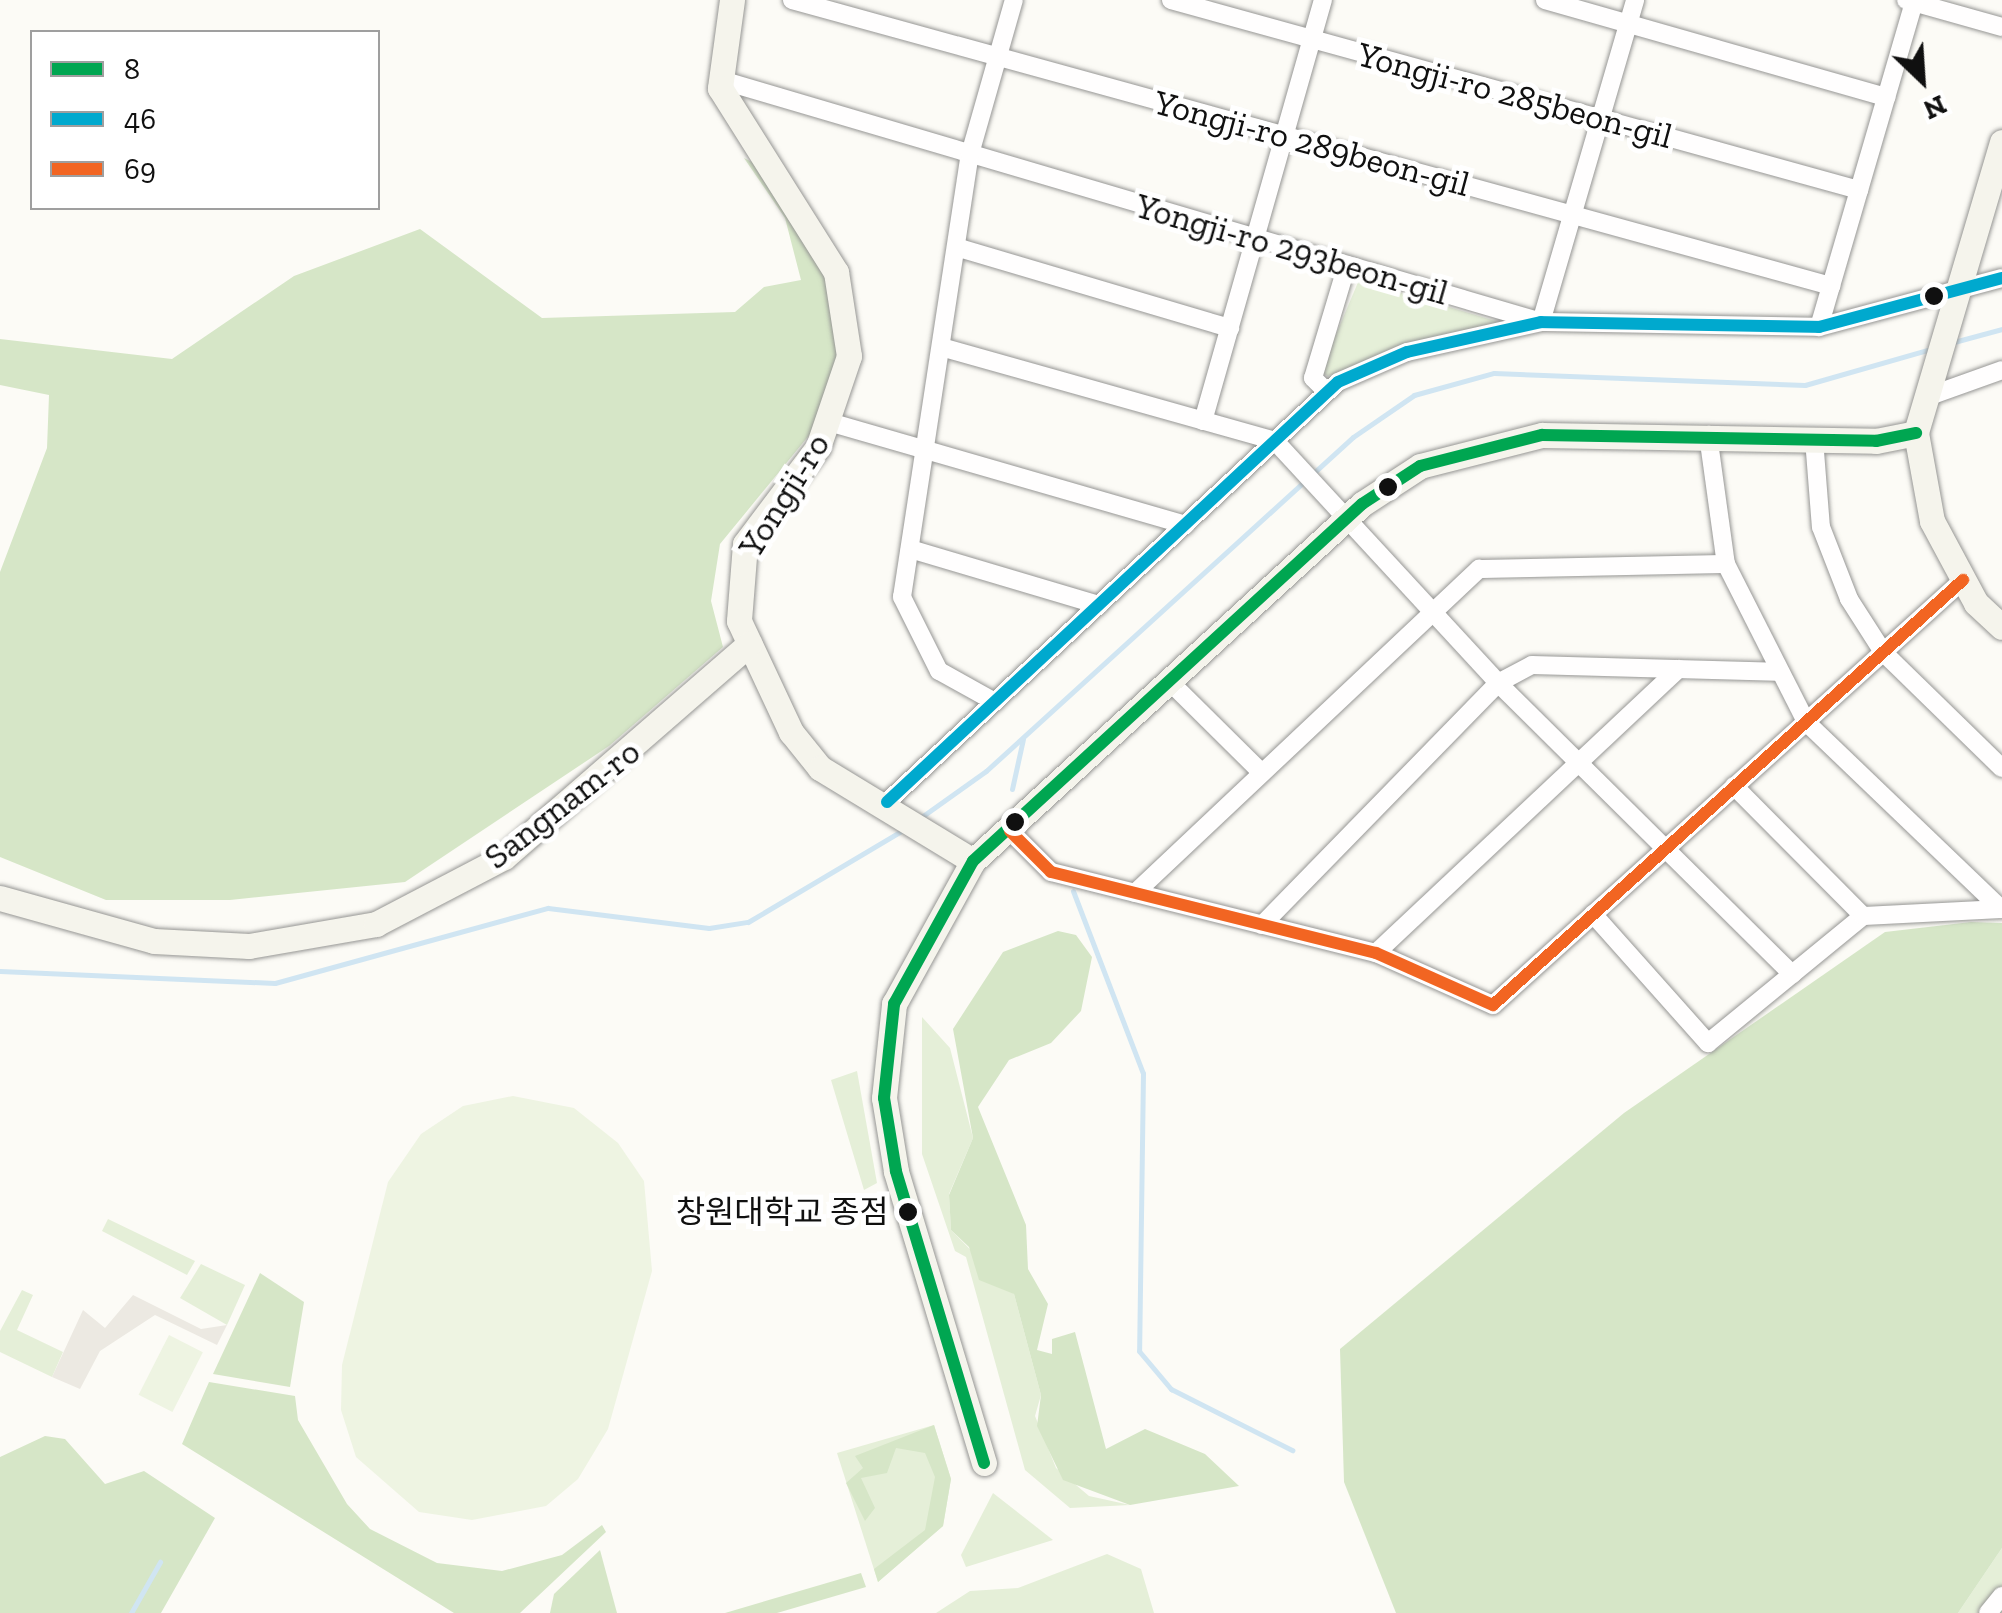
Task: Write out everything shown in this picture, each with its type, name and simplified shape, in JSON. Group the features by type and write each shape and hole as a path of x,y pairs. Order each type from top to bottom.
{"street":[{"path":"722,80 732,0"},
{"name":"Yongji-ro 289beon-gil","path":"792,0 1831,286"},
{"path":"995,702 921,649 902,597 970,154 1014,0"},
{"name":"Yongji-ro 285beon-gil","path":"1171,0 1859,190"},
{"path":"1203,420 1324,0"},
{"path":"1545,0 1886,97"},
{"path":"1541,322 1635,0"},
{"path":"1820,327 1910,1 2002,27"},
{"name":"Yongji-ro 293beon-gil","path":"722,80 1541,322"},
{"name":"Yongji-ro","path":"722,80 836,272 850,356 829,422 744,544 736,576 749,644 791,732 820,768 890,804 973,861"},
{"path":"2002,142 1916,433 1932,520 1963,580 2002,627"},
{"path":"956,246 1230,328"},
{"path":"1327,392 1313,378 1347,265"},
{"path":"890,804 1185,524 1279,445 1327,392 1407,352 1541,322 1820,327 1956,294 2002,278"},
{"path":"941,347 1279,445 1498,683 1792,974"},
{"path":"1927,390 2002,370"},
{"path":"829,422 1185,524"},
{"path":"984,1463 896,1171 884,1098 894,1004 973,861 1171,682 1340,515 1420,466 1484,446 1542,435 1814,439 1916,433"},
{"path":"1708,435 1726,564 1776,672 1806,722 2001,909"},
{"path":"1814,439 1821,527 1883,652 2002,768"},
{"path":"910,549 1099,604"},
{"path":"1135,893 1429,610 1479,569 1517,562 1726,564"},
{"path":"1010,831 1051,872 1376,953 1492,1005 1963,580"},
{"name":"Sangnam-ro","path":"0,898 154,941 250,946 376,924 504,857 749,644"},
{"path":"1262,924 1498,683 1532,665 1776,672"},
{"path":"1376,953 1678,669"},
{"path":"1171,682 1261,772"},
{"path":"1734,786 1863,916"},
{"path":"1593,914 1708,1043 1863,916 2001,909"},
{"path":"1988,1613 2002,1596"}],"green space":[{"path":"744,158 764,168 836,298 840,356 811,433 720,544 711,601 723,647 609,746 405,882 230,900 106,900 0,857 0,572 47,448 49,395 0,385 0,339 172,359 294,276 420,229 542,318 735,312 764,287 801,280 785,218"},
{"path":"1359,280 1499,322 1328,376 1320,372"},
{"path":"1971,922 2002,923 2002,1548 1958,1613 1396,1613 1344,1482 1340,1349 1624,1113 1885,932"},
{"path":"1058,931 1076,935 1092,957 1081,1011 1051,1043 1009,1060 978,1107 1026,1225 1028,1269 1048,1304 1037,1350 1052,1354 1052,1339 1075,1332 1106,1449 1145,1429 1205,1454 1239,1486 1130,1505 1063,1480 1037,1426 1041,1395 1014,1294 979,1280 969,1247 951,1230 949,1195 973,1138 953,1029 1003,952"},
{"path":"922,1017 950,1048 973,1138 949,1194 951,1230 1014,1294 1041,1395 1035,1416 1056,1468 1089,1496 1130,1505 1070,1508 1025,1470 966,1257 955,1251 922,1154"},
{"path":"857,1071 877,1183 864,1190 831,1080"},
{"path":"513,1096 574,1108 618,1143 644,1181 652,1271 608,1429 578,1479 546,1506 472,1520 419,1512 356,1457 341,1410 342,1365 388,1182 421,1134 463,1106"},
{"path":"108,1219 195,1261 187,1275 102,1231"},
{"path":"201,1264 245,1285 227,1325 180,1298"},
{"path":"260,1273 304,1302 290,1387 213,1374"},
{"path":"22,1290 33,1295 17,1330 63,1352 52,1377 0,1352 0,1331"},
{"path":"169,1335 203,1352 172,1412 139,1395"},
{"path":"209,1382 295,1396 298,1420 347,1504 370,1529 437,1563 502,1571 562,1555 602,1525 606,1532 520,1613 454,1613 182,1444"},
{"path":"934,1425 951,1479 943,1526 878,1582 837,1453"},
{"path":"934,1425 951,1479 943,1526 878,1582 874,1569 925,1530 935,1477 925,1453 896,1448 887,1473 861,1478 875,1508 865,1521 846,1483 863,1468 855,1456"},
{"path":"45,1436 65,1439 105,1484 144,1471 215,1518 161,1613 0,1613 0,1457"},
{"path":"993,1493 1053,1540 966,1567 961,1555"},
{"path":"2002,1548 2002,1613 1958,1613"},
{"path":"600,1550 617,1613 550,1613 554,1594"},
{"path":"1107,1554 1141,1569 1154,1613 936,1613 970,1591 1018,1588"},
{"path":"861,1573 866,1587 777,1613 725,1613"}],"shaded area":[{"path":"133,1295 201,1329 227,1325 217,1345 155,1315 100,1351 80,1389 52,1377 83,1310 105,1328"}],"waterway":[{"path":"1954,342 2002,329"},
{"path":"920,818 986,771 1353,437 1414,395 1494,373 1805,385 1934,348"},
{"path":"1012,789 1023,739"},
{"path":"0,971 275,983 548,908 709,928 748,922 903,830"},
{"path":"1073,891 1143,1073 1139,1351 1171,1389 1292,1450"},
{"path":"131,1613 160,1562"}],"transit line":[{"name":"46","path":"887,802 1338,382 1407,352 1541,322 1819,327 2002,278"},
{"name":"8","path":"984,1463 896,1171 884,1098 894,1004 973,861 1362,504 1420,466 1542,435 1876,441 1916,433"},
{"name":"69","path":"1010,831 1051,872 1376,953 1493,1005 1963,580"}],"place":[{"name":"창원대학교 종점","path":"908,1212"}]}
